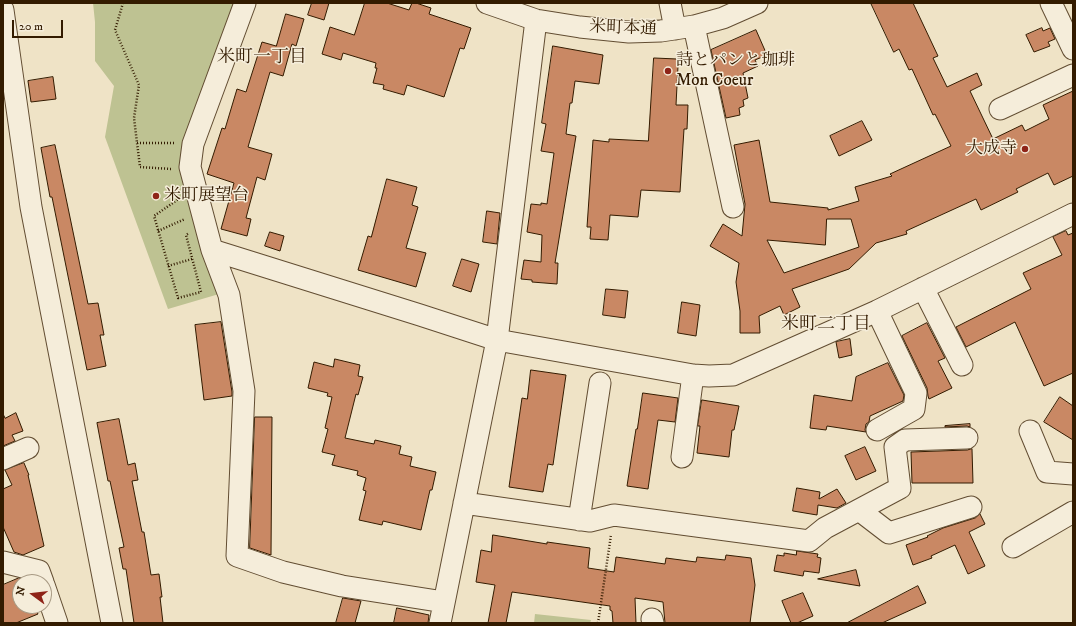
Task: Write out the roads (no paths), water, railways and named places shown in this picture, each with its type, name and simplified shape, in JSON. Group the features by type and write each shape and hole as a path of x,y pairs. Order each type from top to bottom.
{"street":[{"path":"245,3 193,144 190,167 212,250 229,295 244,390 237,556 283,572 342,586 444,602"},
{"name":"米町本通","path":"487,3 536,20 580,27 629,32 661,31 685,28 723,18 750,4"},
{"path":"670,3 685,28 733,207"},
{"path":"1051,3 1073,49"},
{"path":"3,10 32,207 112,623"},
{"path":"440,623 497,340 536,20"},
{"path":"1000,109 1073,75"},
{"path":"212,250 420,314 497,340 693,375 733,375 877,311 1073,214"},
{"path":"923,288 962,365"},
{"path":"877,311 916,393 914,409 877,430"},
{"path":"682,457 693,375"},
{"path":"579,520 600,383"},
{"path":"1030,431 1047,472 1073,474"},
{"path":"464,503 590,521 614,515 809,542 825,528 900,488 895,447 905,440 967,438"},
{"path":"3,459 28,448"},
{"path":"860,510 889,533 971,507"},
{"path":"1013,547 1073,512"},
{"path":"3,562 39,571 40,574"},
{"path":"52,608 57,623"}],"place":[{"name":"詩とパンと珈琲 Mon Coeur","path":"668,71"},
{"name":"大成寺","path":"1025,149"},
{"name":"米町展望台","path":"156,196"}],"district":[{"name":"米町一丁目","path":"262,58"},
{"name":"米町二丁目","path":"826,325"}]}
